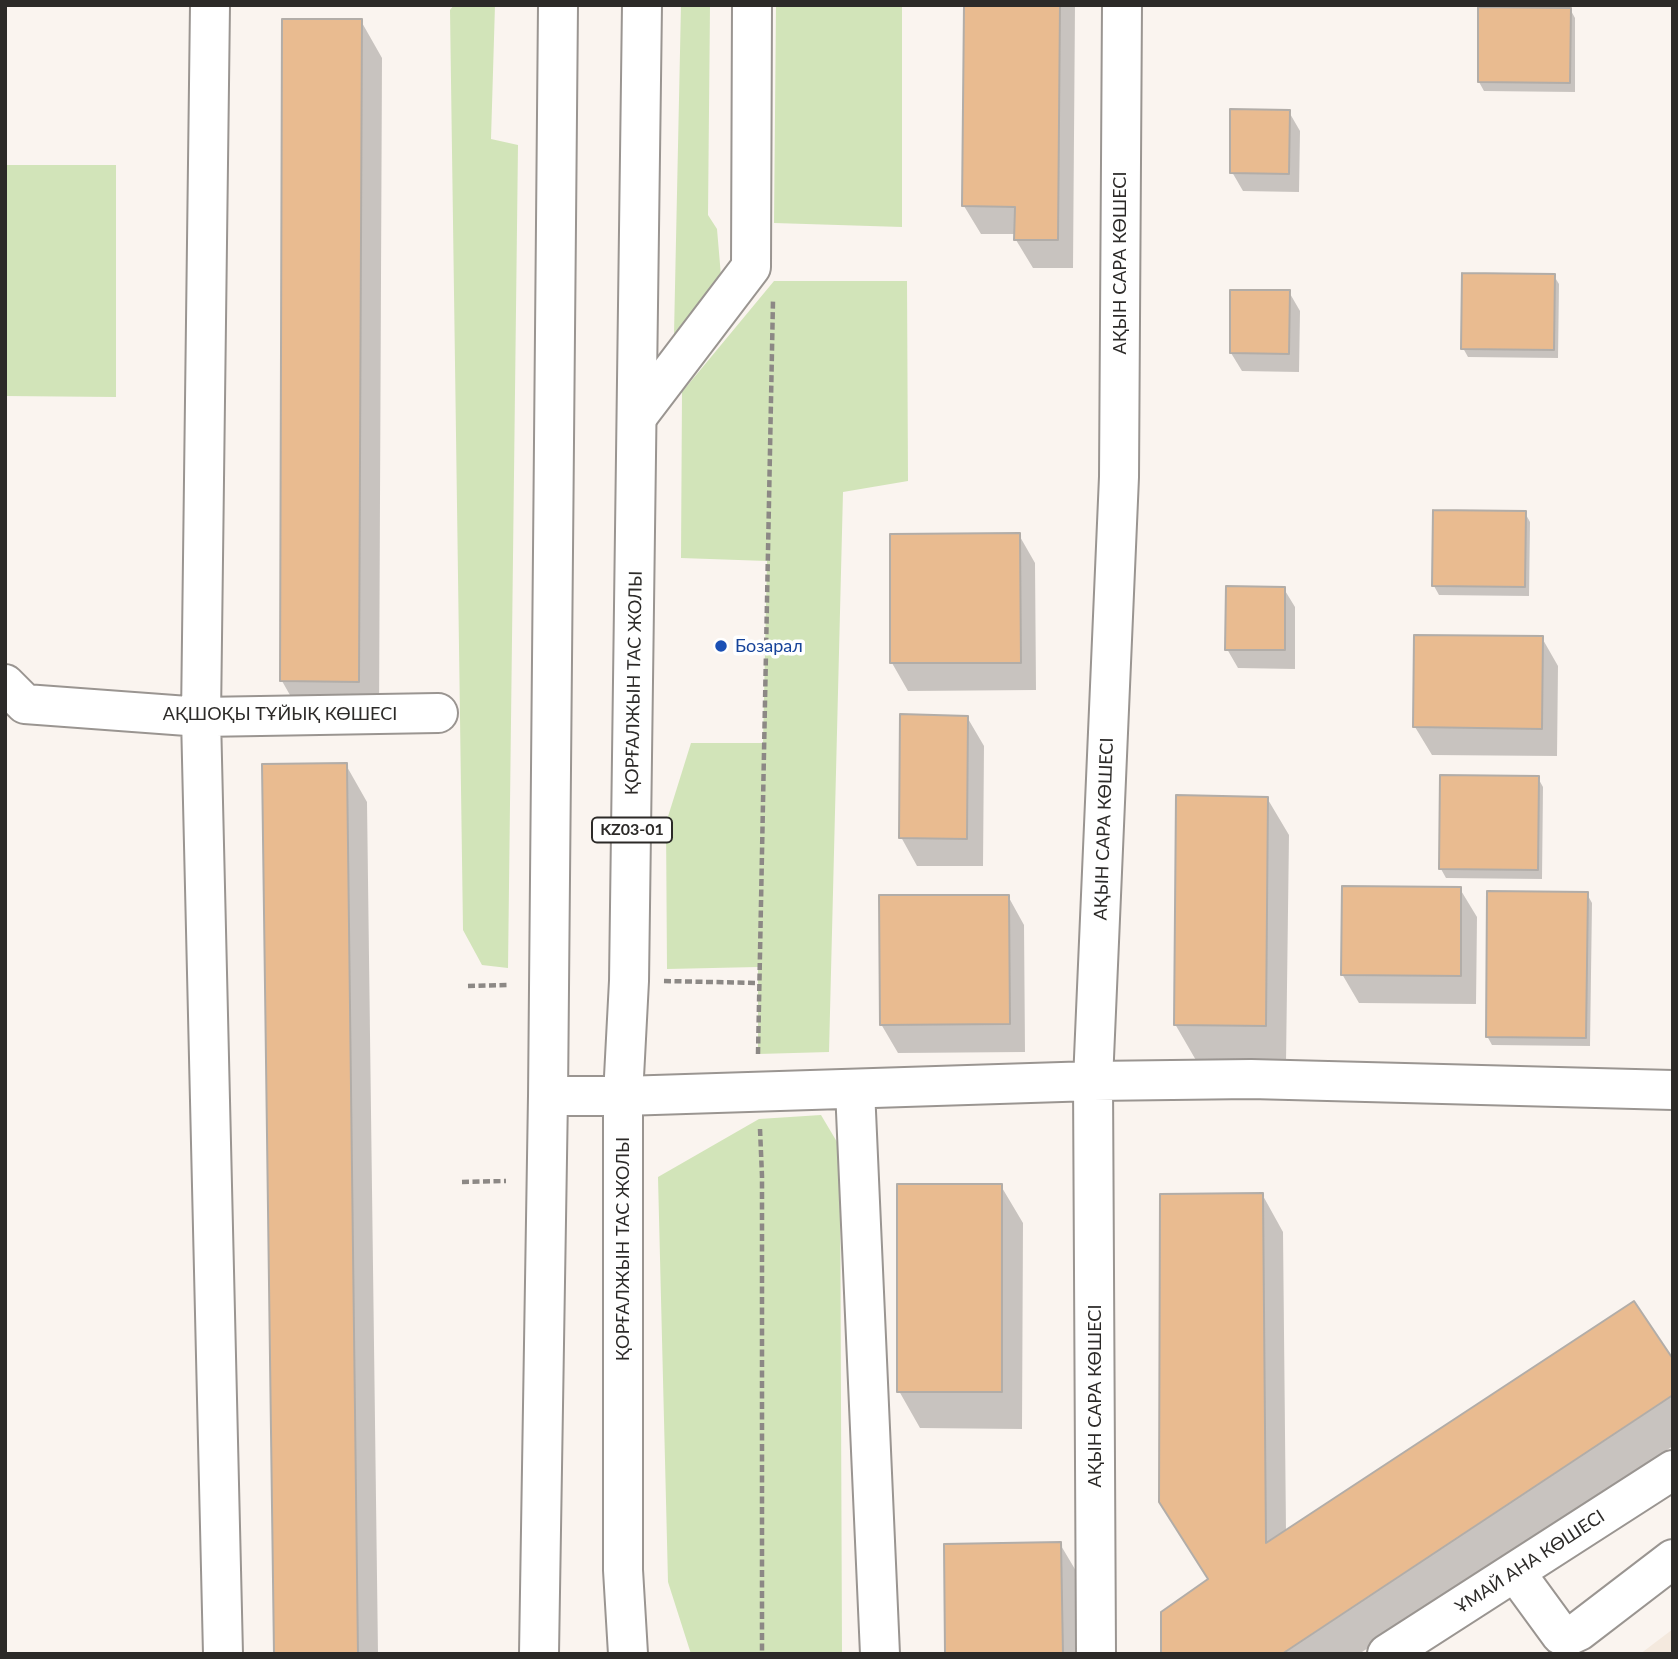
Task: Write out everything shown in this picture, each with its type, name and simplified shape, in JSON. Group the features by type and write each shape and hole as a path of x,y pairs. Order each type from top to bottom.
{"street":[{"path":"210,5 201,717 223,1654"},
{"path":"539,1654 548,1096 558,5"},
{"name":"ҚОРҒАЛЖЫН ТАС ЖОЛЫ","path":"628,1654 623,1570 623,1097 629,981 642,5"},
{"path":"637,417 751,267 752,5"},
{"name":"АҚЫН САРА КӨШЕСІ","path":"1096,1654 1093,1081 1119,477 1122,5"},
{"name":"АҚШОҚЫ ТҰЙЫҚ КӨШЕСІ","path":"5,684 25,704 201,717 438,713"},
{"path":"548,1096 623,1097 1093,1081 1251,1079 1673,1090"},
{"path":"855,1089 880,1654"},
{"name":"ҰМАЙ АНА КӨШЕСІ","path":"1387,1654 1673,1470"},
{"path":"1515,1572 1561,1635 1566,1637 1579,1631 1673,1559"},
{"path":"623,1570 648,1654"}],"path":[{"path":"762,1654 762,1176 758,1093 758,983 773,294"},
{"path":"657,981 758,983"},
{"path":"468,986 508,985"},
{"path":"462,1182 506,1181"}],"shaded area":[{"path":"1673,1629 1673,1654 1640,1654"}],"green space":[{"path":"454,5 495,5 491,139 518,145 508,968 482,965 463,930 450,10"},
{"path":"681,5 710,5 708,215 717,229 721,276 674,334"},
{"path":"776,5 902,5 902,227 774,223"},
{"path":"5,165 116,165 116,397 5,396"},
{"path":"774,281 907,281 908,481 843,492 829,1052 758,1054 758,967 667,969 666,823 691,743 763,743 767,561 681,558 682,392"},
{"path":"821,1115 840,1147 842,1654 691,1654 668,1582 658,1177 759,1119"}],"building":[{"path":"964,5 1060,5 1058,240 1014,240 1015,207 962,206"},
{"path":"1478,7 1571,8 1570,83 1478,82"},
{"path":"282,19 362,19 359,682 280,681"},
{"path":"1230,109 1290,110 1289,174 1230,173"},
{"path":"1462,273 1555,274 1554,350 1461,349"},
{"path":"1230,290 1290,290 1289,354 1230,353"},
{"path":"1433,510 1526,511 1525,587 1432,586"},
{"path":"1020,533 1021,663 890,663 890,534"},
{"path":"1226,586 1285,587 1285,650 1225,650"},
{"path":"1414,635 1543,636 1542,729 1413,727"},
{"path":"900,714 968,716 967,839 899,838"},
{"path":"347,763 358,1654 274,1654 262,764"},
{"path":"1440,775 1539,776 1538,870 1439,869"},
{"path":"1176,795 1268,797 1266,1026 1174,1025"},
{"path":"1342,886 1461,887 1461,976 1341,975"},
{"path":"1487,891 1588,892 1586,1038 1486,1037"},
{"path":"879,895 1009,895 1010,1024 880,1025"},
{"path":"897,1184 1002,1184 1002,1392 897,1392"},
{"path":"1263,1193 1266,1543 1634,1301 1673,1359 1673,1395 1282,1654 1161,1654 1161,1612 1208,1579 1159,1502 1160,1194"},
{"path":"1061,1542 1063,1654 945,1654 944,1544"}],"place":[{"name":"Бозарал","path":"721,646"}]}
